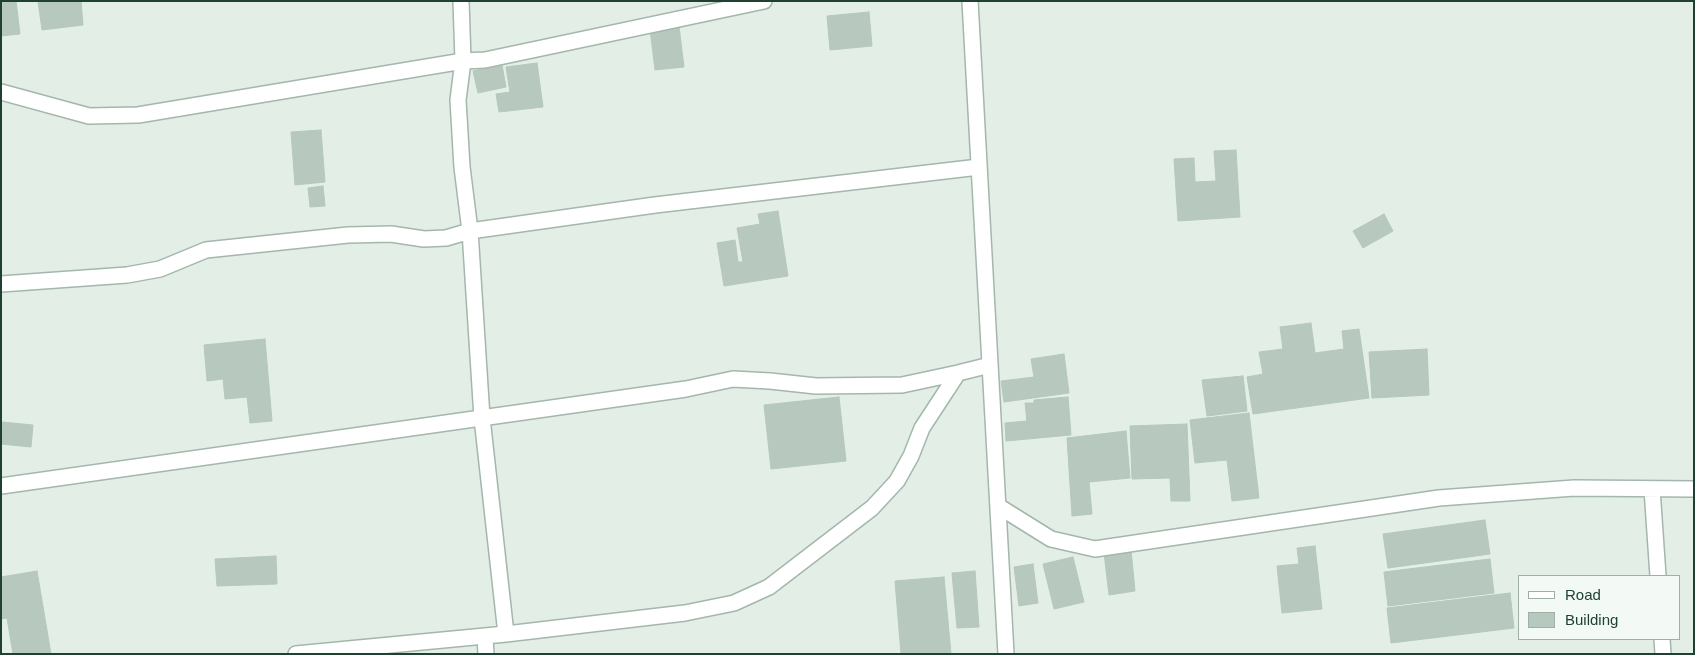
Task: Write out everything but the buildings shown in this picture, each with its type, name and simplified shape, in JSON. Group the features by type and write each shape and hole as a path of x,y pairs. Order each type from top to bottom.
{"street":[{"path":"461,1 463,61 458,100 462,167 470,231 482,418 506,634"},
{"path":"1,92 89,116 138,115 463,61 485,60 764,1"},
{"path":"970,1 1006,654"},
{"path":"1,284 127,275 160,269 206,250 348,234 391,234 424,239 446,238 470,231 665,204 979,167"},
{"path":"1,486 686,389 733,379 816,386 902,384 958,374 990,365"},
{"path":"296,654 506,634 685,613 734,603 769,587 872,508 897,481 911,456 922,428 958,374"},
{"path":"998,506 1051,539 1095,549 1439,498 1574,488 1694,489"},
{"path":"1652,489 1658,575"},
{"path":"485,636 486,654"},
{"path":"1662,640 1663,654"}]}
